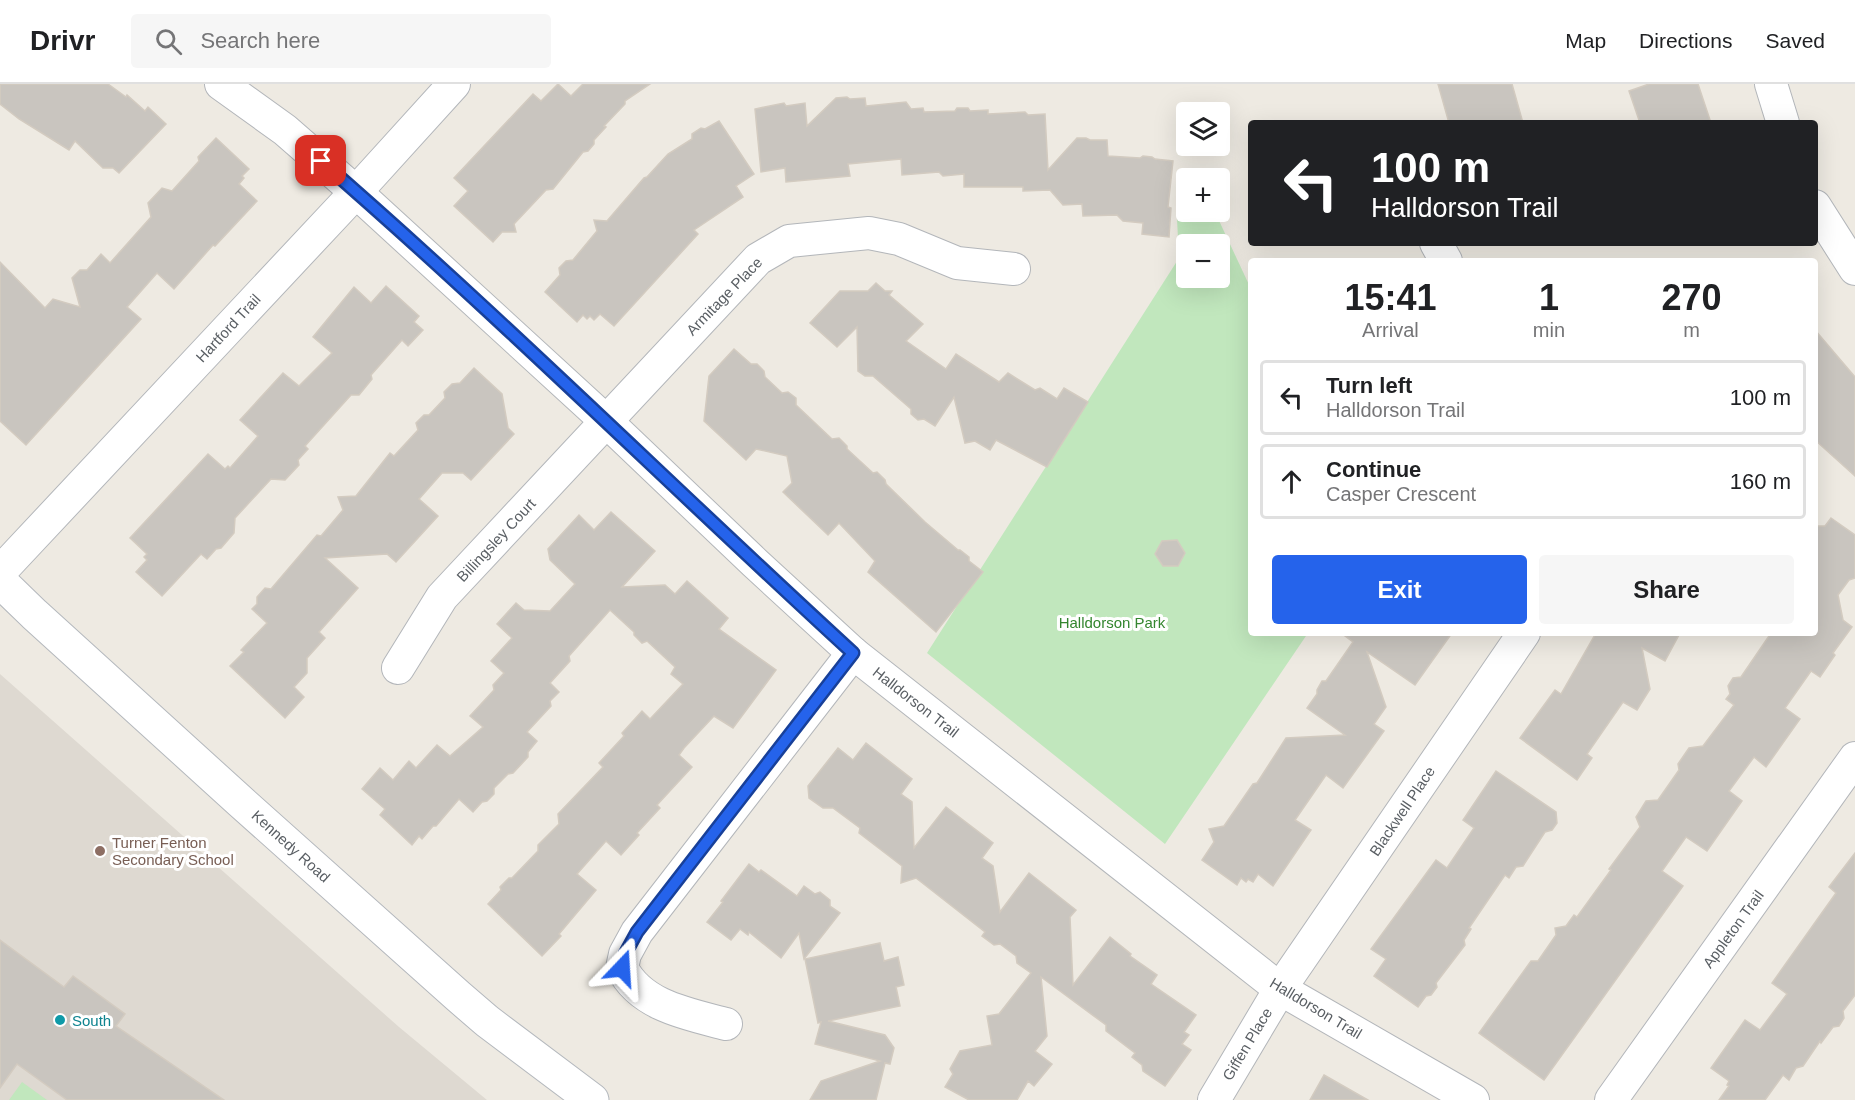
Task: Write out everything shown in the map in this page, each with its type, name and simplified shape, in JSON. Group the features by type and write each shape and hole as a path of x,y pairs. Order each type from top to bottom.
{"main road":[{"name":"Kennedy Road","path":"0,581 241,802 458,996 487,1021 592,1100"}],"street":[{"name":"Halldorson Trail","path":"220,84 285,130 356,192 606,421 853,653 1280,988 1473,1100"},
{"name":"Hartford Trail","path":"0,572 356,192 454,84"},
{"path":"1771,84 1781,120"},
{"path":"1818,211 1855,269"},
{"name":"Armitage Place","path":"606,421 758,258 789,241 869,233 899,239 957,263 1014,269"},
{"name":"Billingsley Court","path":"398,668 442,597 606,421"},
{"name":"Blackwell Place","path":"1280,988 1522,636"},
{"path":"726,1024 686,1014 651,999 637,990 622,968 625,954 637,932 853,653"},
{"name":"Appleton Trail","path":"1611,1100 1855,758"},
{"name":"Giffen Place","path":"1214,1100 1280,988"}],"shaded area":[{"name":"Turner Fenton Secondary School","path":"0,674 399,1027 487,1100 0,1100"}],"green space":[{"name":"Halldorson Park","path":"1177,222 1220,222 1225,234 1178,234"},
{"name":"Halldorson Park","path":"1230,244 1248,283 1248,636 1306,636 1165,844 927,653 1176,263 1176,288 1230,288"},
{"path":"22,1082 47,1100 9,1100"}],"building":[{"path":"0,84 108,84 126,97 127,95 145,111 148,107 166,124 119,173 113,168 103,168 75,141 69,150 19,119 0,104"},
{"path":"558,84 571,96 583,84 650,84 625,101 625,104 604,126 606,127 588,151 583,152 553,189 546,190 514,224 516,232 502,232 493,242 454,206 468,191 454,178 533,94 541,101"},
{"path":"1438,84 1512,84 1522,120 1448,120"},
{"path":"1649,84 1698,84 1710,120 1639,120 1629,91"},
{"path":"836,98 850,99 865,98 866,106 906,102 911,109 923,108 924,112 955,111 957,108 968,108 970,111 988,110 988,114 1025,112 1028,115 1045,114 1048,170 1077,138 1107,140 1108,156 1140,158 1143,156 1173,161 1168,207 1171,208 1169,237 1142,234 1143,223 1123,221 1117,215 1083,216 1082,204 1063,205 1050,190 1023,191 1023,187 964,187 964,174 943,176 939,172 902,175 901,159 848,164 850,176 786,182 785,168 761,172 755,109 784,103 786,106 805,103 807,126"},
{"path":"719,121 754,174 736,186 743,197 694,230 698,234 614,326 600,314 594,320 590,316 587,319 583,315 577,322 545,292 560,275 559,268 566,261 573,260 597,231 594,220 607,221 668,154 692,139 692,134 701,128 705,129"},
{"path":"216,138 249,169 242,176 244,178 239,184 257,201 215,246 213,245 174,289 157,273 127,307 141,319 26,445 0,421 0,262 45,308 53,299 80,307 72,278 80,270 87,270 101,254 110,263 151,217 148,203 162,188 172,191"},
{"path":"876,283 885,291 892,291 889,295 923,324 906,341 946,369 956,354 999,382 1008,373 1035,390 1040,388 1057,399 1064,388 1088,402 1047,467 996,440 990,450 975,441 965,443 954,397 935,426 924,419 918,420 911,414 911,409 873,376 865,376 858,371 857,327 837,347 810,323 840,291 868,291"},
{"path":"386,286 419,316 414,322 423,330 408,346 402,340 371,375 372,379 359,395 351,395 305,446 308,449 298,460 299,465 285,480 271,479 235,518 234,533 221,548 216,549 207,559 201,554 162,596 136,572 147,560 144,557 147,554 130,538 208,454 225,469 228,466 230,468 258,436 240,420 283,373 299,386 332,353 313,337 354,287 371,303"},
{"path":"1818,334 1855,377 1855,476 1818,443"},
{"path":"734,349 751,364 757,364 764,371 765,377 782,393 788,392 796,398 796,405 832,439 839,438 847,449 873,473 877,472 886,484 925,522 969,557 969,561 983,572 936,632 868,572 875,561 839,523 828,535 783,492 792,483 787,456 756,449 746,460 704,421 709,376"},
{"path":"474,368 502,394 508,428 514,434 471,480 463,473 442,473 419,499 438,516 396,562 387,554 325,558 358,588 319,632 325,638 307,658 307,673 294,687 304,697 285,718 230,666 244,652 241,650 267,623 252,609 257,604 257,597 265,588 271,589 317,535 321,536 343,510 338,497 356,496 390,453 394,456 418,430 416,423 424,415 429,415 445,398 444,392 452,384 460,383"},
{"path":"611,512 655,551 622,587 665,585 675,594 687,581 728,618 719,629 776,670 733,728 714,716 684,748 679,755 692,767 657,805 660,808 621,855 606,841 577,874 596,890 559,934 561,936 542,956 488,904 501,890 500,887 538,851 538,845 559,824 558,814 603,767 599,763 624,736 622,733 642,711 650,719 683,684 671,674 675,667 647,641 642,643 634,632 610,610 569,656 570,661 550,683 559,692 550,701 551,706 527,732 537,741 528,752 528,757 494,788 494,794 487,801 482,802 473,812 459,799 436,826 433,826 422,839 419,836 412,845 380,815 385,809 362,789 380,768 393,780 409,761 416,768 437,745 450,756 483,727 470,716 494,690 493,685 504,673 491,661 512,638 497,624 516,603 524,610 550,611 575,584 550,560 548,549 579,515 594,530"},
{"path":"1831,518 1855,535 1855,578 1849,580 1838,595 1843,620 1852,627 1833,653 1835,655 1820,677 1811,671 1785,708 1800,719 1766,767 1754,757 1729,791 1742,801 1707,851 1686,837 1662,871 1683,886 1544,1080 1479,1033 1531,961 1538,961 1556,935 1555,928 1566,926 1574,915 1577,917 1611,870 1609,869 1640,827 1636,817 1646,801 1658,800 1679,770 1678,764 1689,748 1703,746 1734,705 1726,699 1730,694 1728,686 1733,678 1741,677 1769,636 1818,636 1818,526 1825,526"},
{"path":"1177,540 1185,553 1178,566 1163,566 1155,554 1162,541"},
{"path":"1345,636 1450,636 1415,685 1367,652 1386,707 1374,724 1384,731 1343,788 1326,775 1295,820 1311,830 1273,886 1258,874 1253,882 1248,879 1246,882 1241,878 1237,885 1202,860 1214,842 1209,829 1224,826 1253,784 1257,783 1286,738 1345,735 1307,708 1317,694 1322,681 1326,681 1353,642"},
{"path":"1594,636 1678,636 1665,661 1642,648 1650,689 1637,710 1623,702 1587,754 1592,758 1577,780 1520,738 1555,690 1561,694"},
{"path":"866,743 912,779 901,794 912,802 914,848 946,807 993,843 982,858 993,866 1000,912 1029,873 1076,910 1070,917 1073,985 1110,937 1131,954 1130,956 1157,975 1151,984 1196,1015 1184,1032 1189,1035 1182,1044 1191,1050 1165,1086 1143,1071 1142,1065 1132,1057 1135,1053 1106,1031 1106,1025 1041,977 1047,1036 1035,1051 1052,1064 1034,1086 1028,1081 1017,1100 969,1100 945,1087 953,1074 950,1069 960,1051 992,1045 987,1016 999,1014 1031,973 1017,963 1016,956 1000,944 994,945 982,936 985,932 916,878 901,883 902,866 859,833 860,828 833,808 823,808 809,798 808,786 838,748 853,760"},
{"path":"1496,771 1556,812 1557,823 1552,830 1545,832 1523,866 1516,867 1509,878 1505,875 1469,928 1471,929 1464,940 1465,945 1436,983 1437,987 1431,995 1426,996 1418,1007 1374,976 1386,959 1371,949 1436,860 1447,868 1474,828 1463,820"},
{"path":"1855,853 1855,995 1843,1011 1844,1018 1839,1026 1833,1027 1821,1043 1820,1041 1803,1066 1796,1068 1789,1080 1783,1075 1765,1100 1719,1100 1729,1086 1727,1085 1729,1081 1711,1068 1745,1020 1760,1030 1787,994 1772,983 1836,893 1829,887"},
{"path":"749,864 797,896 804,886 815,894 820,892 830,900 830,906 840,913 804,959 799,933 781,958 749,932 748,935 740,929 731,940 707,922"},
{"name":"South","path":"0,940 64,987 73,976 125,1014 116,1026 224,1100 67,1100 17,1064 0,1088"},
{"path":"880,943 884,961 898,957 904,985 896,987 900,1006 828,1021 885,1035 894,1048 890,1064 885,1063 876,1100 810,1100 821,1081 880,1061 815,1044 821,1022 818,1023 805,959"},
{"path":"1324,1075 1368,1100 1310,1100"}],"place":[{"name":"Turner Fenton Secondary School","path":"100,851"},
{"name":"South","path":"60,1020"}],"route":[{"path":"321,161 606,421 853,653 637,932 625,954 622,968"}]}
